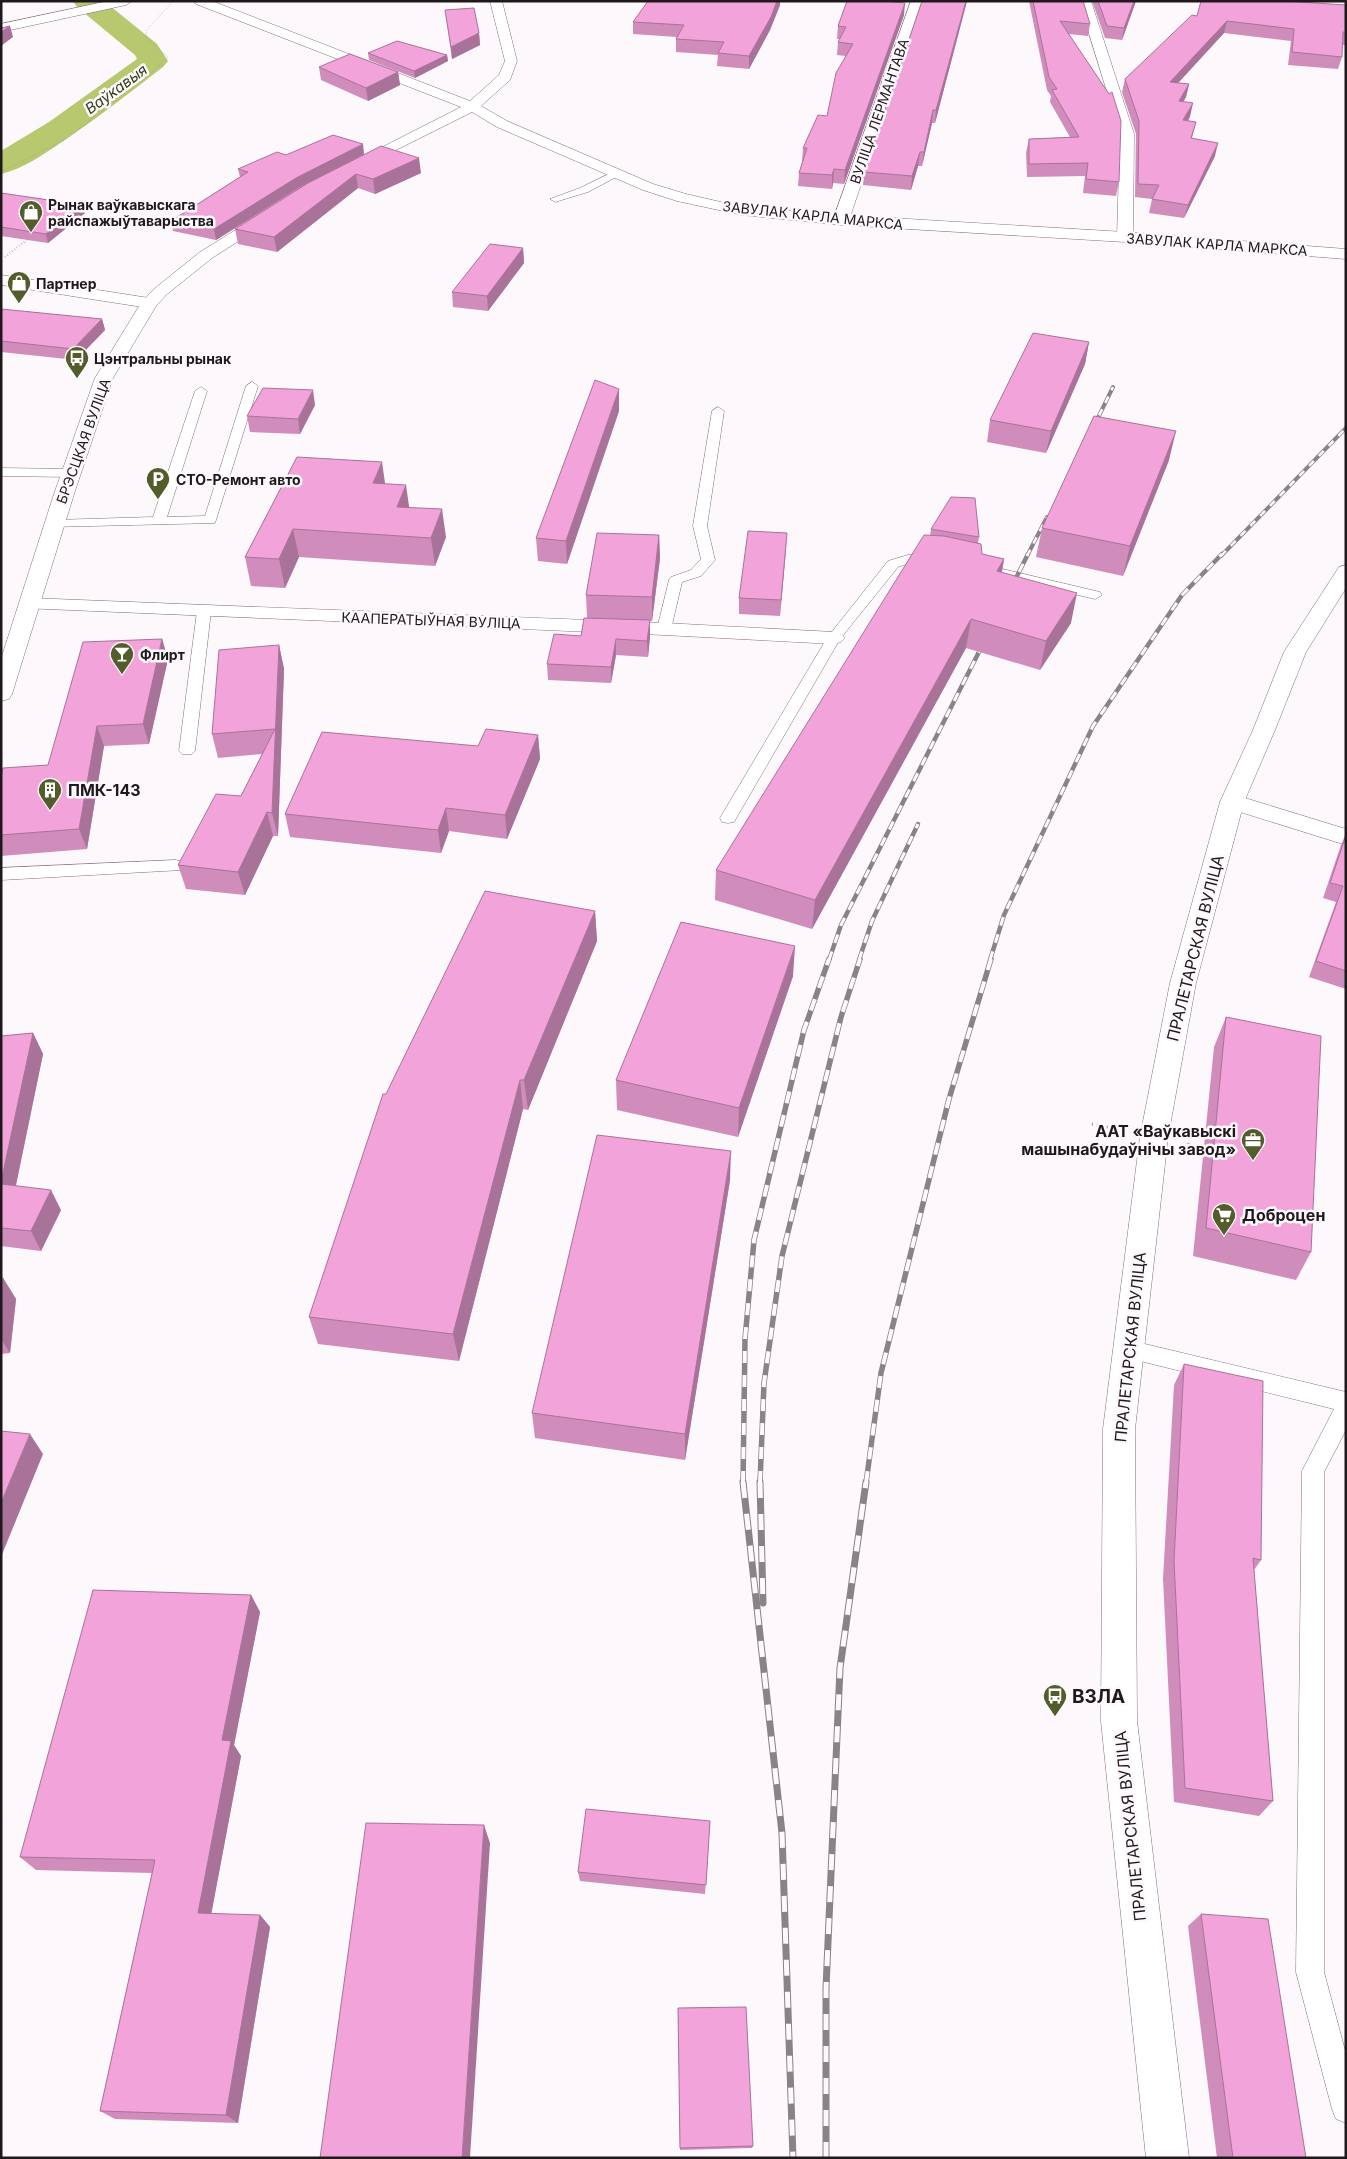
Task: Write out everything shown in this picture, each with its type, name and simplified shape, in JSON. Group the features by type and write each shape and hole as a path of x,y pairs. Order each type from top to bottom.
{"street":[{"name":"ЗАВУЛАК КАРЛА МАРКСА","path":"200,1 472,107 502,124 617,173 682,198 734,209 841,220 1124,237 1346,254"},
{"path":"339,175 472,107 505,77 511,61 496,1"},
{"name":"ВУЛІЦА ЛЕРМАНТАВА","path":"841,220 917,1"},
{"path":"1085,1 1127,134 1124,237"},
{"path":"1,28 121,2"},
{"name":"БРЭСЦКАЯ ВУЛІЦА","path":"1,694 70,473 104,378 149,303 160,292 206,255 280,208"},
{"path":"1,280 149,303"},
{"name":"ПРАЛЕТАРСКАЯ ВУЛІЦА","path":"1168,2158 1119,1721 1119,1429 1158,1118 1183,984 1232,802 1264,730 1295,652 1346,571"},
{"name":"КААПЕРАТЫЎНАЯ ВУЛІЦА","path":"29,604 664,629 834,638"},
{"path":"1232,802 1346,837"}],"lane":[{"path":"555,199 584,190 617,173"},
{"path":"54,524 210,520 252,386"},
{"path":"159,520 200,391"},
{"path":"664,629 676,580 696,573 708,560 700,526 718,411"},
{"path":"1,472 70,473"},
{"path":"728,818 834,638 893,564 908,559 935,558 945,560"},
{"path":"963,564 1018,575 1095,595"},
{"path":"188,751 204,611"},
{"path":"1,874 176,866"},
{"path":"1128,1349 1346,1402"},
{"path":"1346,1408 1312,1471 1310,1952 1310,1972 1346,2109"}],"path":[{"path":"1,172 66,139 151,73 168,57 146,38 146,31 173,1"},
{"path":"1,260 31,237"},
{"path":"1186,1164 1191,1125"}],"building":[{"path":"648,1 777,1 771,17 749,56 718,53 724,42 676,39 684,25 633,22"},
{"path":"847,1 905,3 845,170 834,169 832,175 799,173 807,148 803,148 818,115 827,116 836,73 853,44 838,42 846,27 838,26"},
{"path":"922,1 966,1 936,110 933,110 924,152 920,152 912,176 864,172"},
{"path":"1033,1 1083,1 1090,24 1060,21 1109,94 1112,92 1121,121 1119,182 1086,179 1088,163 1029,164 1029,139 1079,137 1052,90 1057,89 1049,77"},
{"path":"1098,1 1134,1 1124,28 1107,26"},
{"path":"1201,1 1285,1 1346,5 1346,32 1343,32 1342,57 1292,52 1294,29 1227,21 1170,82 1189,84 1179,101 1193,103 1183,120 1196,122 1191,138 1218,143 1188,205 1152,199 1159,185 1138,184 1139,121 1125,79 1192,15 1197,16"},
{"path":"474,8 479,33 451,47 445,10"},
{"path":"10,26 1,32 1,28"},
{"path":"397,41 447,55 414,71 368,53"},
{"path":"350,54 398,72 366,88 319,67"},
{"path":"333,135 363,144 296,178 214,229 171,221 248,172 238,169 277,152 286,155"},
{"path":"381,146 419,158 373,179 356,174 274,237 235,229 308,183"},
{"path":"1,193 83,205 46,234 1,227"},
{"path":"490,244 523,248 487,296 452,292"},
{"path":"1,309 102,319 73,349 1,341"},
{"path":"1033,333 1089,342 1051,431 990,420"},
{"path":"595,380 619,389 566,541 536,538"},
{"path":"263,388 313,390 298,419 247,416"},
{"path":"1094,416 1176,431 1130,546 1042,528"},
{"path":"297,457 382,462 373,483 406,485 397,507 442,509 431,538 293,529 279,559 245,557"},
{"path":"951,497 975,498 979,537 931,529"},
{"path":"748,531 787,533 781,600 739,598"},
{"path":"597,533 659,535 652,597 586,595"},
{"path":"924,535 944,536 981,544 982,554 1004,559 997,571 1077,593 1046,641 971,619 815,900 716,870"},
{"path":"584,618 650,620 647,641 616,639 611,667 547,664 554,634 581,636"},
{"path":"162,639 143,724 97,726 79,829 1,835 1,777 3,768 48,765 83,642"},
{"path":"279,645 272,813 267,812 238,872 178,865 216,794 241,796 275,729 212,734 219,650"},
{"path":"486,729 538,735 505,815 446,808 438,830 285,814 322,732 478,746"},
{"path":"1346,835 1346,971 1316,961 1343,886 1330,883"},
{"path":"485,891 595,911 524,1080 520,1080 453,1334 309,1317 383,1094 386,1094"},
{"path":"681,922 795,946 739,1108 616,1080"},
{"name":"ААТ «Ваўкавыскі машынабудаўнічы завод»","path":"1226,1017 1321,1036 1311,1252 1206,1228"},
{"path":"33,1033 1,1182 1,1036"},
{"path":"597,1135 731,1151 685,1434 532,1413"},
{"path":"1,1184 51,1190 31,1231 1,1228"},
{"path":"1,1278 3,1278 1,1294"},
{"path":"1184,1364 1263,1381 1261,1560 1253,1558 1273,1801 1185,1788 1174,1561"},
{"path":"1,1431 30,1434 1,1503"},
{"path":"93,1590 251,1595 222,1740 231,1741 198,1913 260,1915 226,2115 100,2111 155,1860 20,1857"},
{"path":"586,1809 710,1821 706,1885 578,1872"},
{"path":"366,1823 484,1825 462,2158 320,2158"},
{"path":"1201,1914 1268,1919 1306,2158 1233,2158"},
{"path":"746,2007 753,2146 680,2148 678,2008"}],"waterway":[{"name":"Ваўкавыя","path":"1,164 41,142 153,61 147,50 87,1"}],"railway":[{"path":"1093,428 1113,387"},
{"path":"1221,556 1346,428"},
{"path":"1027,556 1047,517"},
{"path":"990,960 1004,915 1093,726 1182,595 1222,554"},
{"path":"1011,588 1027,556"},
{"path":"829,960 841,925 985,640"},
{"path":"859,960 872,921 918,824"},
{"path":"743,1482 745,1339 754,1240 804,1030 829,959"},
{"path":"760,1483 764,1383 782,1256 841,1017 860,959"},
{"path":"866,1483 881,1373 949,1099 991,959"},
{"path":"743,1482 782,1833 793,2158"},
{"path":"826,2158 826,1988 840,1668 866,1482"},
{"path":"760,1483 763,1603"}],"place":[{"name":"Рынак ваўкавыскага райспажыўтаварыства","path":"31,233"},
{"name":"Партнер","path":"19,304"},
{"name":"Цэнтральны рынак","path":"77,379"},
{"name":"СТО-Ремонт авто","path":"158,500"},
{"name":"Флирт","path":"122,675"},
{"name":"ПМК-143","path":"50,811"},
{"name":"ААТ «Ваўкавыскі машынабудаўнічы завод»","path":"1253,1161"},
{"name":"Доброцен","path":"1224,1236"},
{"name":"ВЗЛА","path":"1055,1717"}]}
